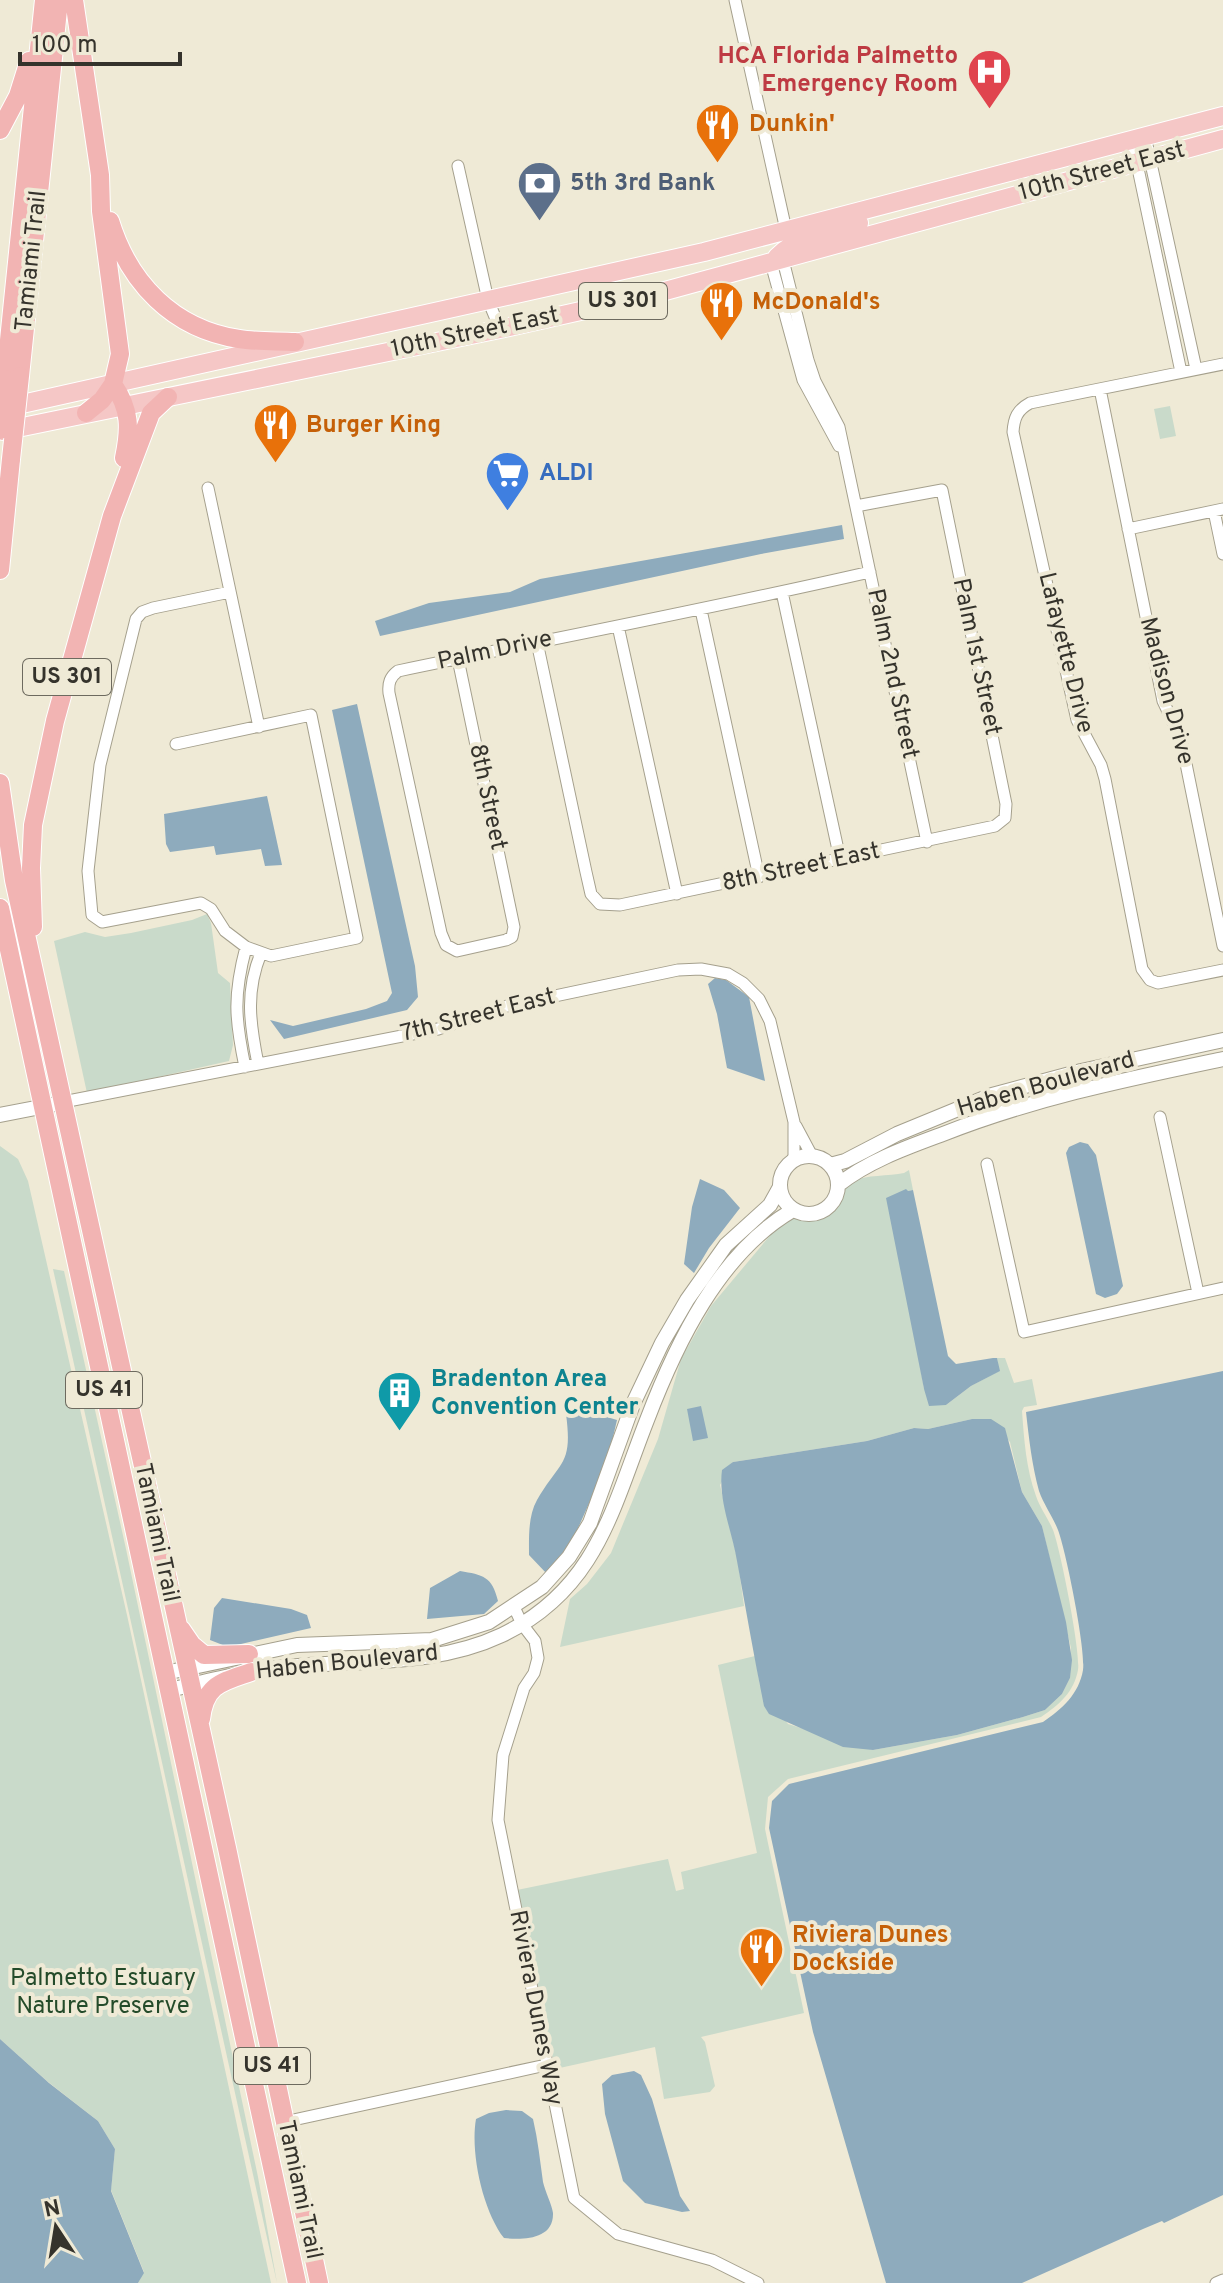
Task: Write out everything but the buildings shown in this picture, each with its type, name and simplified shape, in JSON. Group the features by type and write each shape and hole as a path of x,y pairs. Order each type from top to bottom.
{"highway":[{"path":"74,0 106,209 120,250 136,278 164,308 214,333 240,339 295,342"},
{"path":"0,130 18,96 49,1"},
{"name":"Tamiami Trail","path":"0,570 11,459 13,377 49,1"},
{"path":"86,413 102,400 113,384 120,354 101,211 100,175"},
{"name":"Tamiami Trail","path":"0,431 13,377"},
{"path":"112,516 130,427 124,405 113,384"},
{"name":"US 301","path":"35,973 31,868 33,825 55,721 112,516 151,413 168,397"},
{"name":"Tamiami Trail","path":"0,783 14,880 227,1848 319,2283"},
{"name":"Tamiami Trail","path":"0,908 297,2283"},
{"path":"174,1616 186,1638 204,1655 250,1663"},
{"path":"200,1730 207,1695 215,1686 250,1663"}],"main road":[{"name":"10th Street East","path":"0,408 696,254 1223,116"},
{"name":"10th Street East","path":"0,431 500,329 685,286 1223,139"},
{"path":"777,262 786,248 802,240 924,204 986,178"},
{"path":"685,286 764,251 780,240 786,230"}],"street":[{"path":"735,0 786,230"},
{"path":"1138,138 1196,369"},
{"path":"1143,161 1181,372"},
{"path":"458,166 488,300 500,329"},
{"name":"Palm 2nd Street","path":"777,262 803,380 848,465 927,842"},
{"path":"1100,389 1223,364"},
{"name":"Lafayette Drive","path":"1100,389 1030,403 1016,415 1013,432 1077,720 1105,779 1142,969 1150,980 1158,983 1223,970"},
{"name":"Madison Drive","path":"1100,389 1163,701 1181,739 1223,946"},
{"path":"208,488 259,727"},
{"name":"Palm 1st Street","path":"856,506 942,490 1006,804 1005,818 1001,823"},
{"path":"1128,529 1218,510 1223,554"},
{"name":"Palm Drive","path":"446,945 389,686 391,678 398,671 701,610 870,572"},
{"path":"176,744 311,715 357,938 271,956 246,947 225,931 211,909 201,903 102,922 92,915 88,871 100,765 136,619 142,612 153,608 230,592"},
{"path":"782,592 840,859"},
{"path":"701,610 759,877"},
{"path":"618,626 677,894"},
{"name":"8th Street East","path":"537,642 591,894 600,904 620,905 677,894 927,842 1001,823"},
{"name":"8th Street","path":"446,945 457,951 512,937 514,927 458,659"},
{"path":"245,1067 236,1021 238,978 246,947"},
{"path":"258,1064 249,1020 251,981 261,953"},
{"name":"7th Street East","path":"63,1102 438,1029 498,1008 678,970 701,969 728,974 743,983 759,999 770,1021 794,1122 794,1160"},
{"path":"238,978 251,981"},
{"path":"236,1021 249,1020"},
{"name":"Haben Boulevard","path":"830,1165 992,1095 1081,1071 1223,1040"},
{"name":"Haben Boulevard","path":"838,1185 851,1175 923,1141 1022,1105 1223,1059"},
{"path":"0,1115 63,1102"},
{"path":"1160,1117 1198,1293"},
{"name":"7th Street East","path":"794,1122 812,1156"},
{"path":"812,1156 830,1165 838,1185 833,1202 819,1213 810,1215 793,1210 781,1196 783,1172 794,1160 812,1156"},
{"path":"987,1164 1024,1332 1223,1288"},
{"name":"Haben Boulevard","path":"167,1682 325,1643 432,1640 489,1622 552,1577 583,1535 600,1501 633,1404 670,1328 702,1276 726,1245 770,1205 780,1187"},
{"name":"Haben Boulevard","path":"250,1663 299,1666 436,1656 483,1643 522,1624 557,1597 591,1557 612,1517 648,1417 686,1336 714,1289 746,1248 770,1224 793,1210"},
{"path":"633,1404 648,1417"},
{"path":"514,1607 522,1624"},
{"name":"Riviera Dunes Way","path":"522,1624 535,1641 538,1658 534,1673 524,1688 503,1755 498,1820 574,2198 618,2234 712,2260 758,2283"},
{"path":"284,2122 546,2065"},
{"path":"1216,2283 1223,2280"}],"green space":[{"path":"1170,406 1176,436 1160,439 1154,409"},
{"path":"207,914 218,973 230,983 233,1045 229,1061 87,1093 54,941 85,932 105,937 131,933"},
{"name":"Palmetto Estuary Nature Preserve","path":"0,1146 18,1159 28,1181 127,1615 271,2283 138,2283 144,2272 111,2190 115,2149 98,2121 0,2039"},
{"path":"909,1170 913,1190 908,1191 914,1330 924,1389 946,1405 971,1386 999,1371 997,1358 1005,1358 1014,1383 1032,1379 1037,1405 1024,1407 1022,1411 1026,1454 1036,1496 1053,1530 1060,1557 1076,1643 1076,1678 1065,1697 1041,1717 788,1779 768,1797 765,1829 804,2013 701,2037 705,2042 715,2086 710,2092 664,2099 655,2047 555,2069 517,1890 668,1859 676,1891 684,1889 681,1872 757,1853 718,1665 755,1656 760,1686 788,1724 873,1750 957,1735 1045,1710 1062,1694 1070,1678 1071,1648 1042,1526 1022,1492 1010,1442 990,1419 972,1419 928,1429 914,1428 867,1441 733,1462 720,1485 738,1562 744,1606 560,1647 570,1599 587,1584 611,1553 658,1439 681,1359 711,1306 778,1226 794,1217 807,1220 825,1216 835,1208 852,1181"},
{"path":"53,1269 64,1271 126,1549 258,2177 277,2283"}],"water":[{"path":"842,525 844,539 380,636 375,621 429,603 510,592 540,579"},
{"path":"357,704 415,966 418,997 407,1010 284,1039 270,1020 293,1026 366,1009 387,1001 392,993 332,710"},
{"path":"267,796 282,865 265,866 261,849 216,855 214,846 170,852 166,844 164,814"},
{"path":"715,978 726,980 749,997 765,1081 727,1068 708,984"},
{"path":"1080,1142 1088,1144 1096,1155 1123,1286 1117,1294 1105,1298 1096,1294 1066,1153 1069,1147"},
{"path":"700,1179 724,1190 740,1208 694,1273 684,1264 692,1207"},
{"path":"906,1189 913,1190 948,1356 956,1364 997,1358 1000,1371 971,1386 946,1405 929,1406 924,1389 886,1198"},
{"path":"1223,1371 1223,2195 1022,2283 886,2283 813,2032 769,1828 772,1801 789,1784 1043,1722 1063,1706 1074,1694 1081,1679 1081,1643 1061,1541 1037,1481 1026,1412"},
{"path":"581,1406 617,1420 607,1463 571,1544 547,1574 529,1555 531,1520 537,1500 566,1454 566,1414"},
{"path":"701,1406 708,1438 693,1441 687,1409"},
{"path":"972,1419 991,1419 1005,1428 1022,1492 1042,1526 1066,1622 1072,1660 1070,1678 1062,1694 1045,1710 1023,1717 957,1735 873,1750 843,1747 769,1714 764,1706 724,1504 722,1470 733,1462 867,1441 914,1428 928,1429"},
{"path":"460,1571 485,1578 493,1586 498,1601 484,1614 427,1619 430,1588"},
{"path":"222,1598 291,1609 307,1615 311,1628 228,1647 210,1640 214,1608"},
{"path":"0,2039 98,2121 115,2149 111,2191 144,2273 138,2283 0,2283"},
{"path":"634,2071 641,2075 652,2099 680,2196 690,2211 645,2203 623,2181 605,2114 602,2084 612,2075"},
{"path":"506,2110 522,2111 533,2119 543,2182 553,2213 548,2229 528,2238 504,2238 484,2197 477,2164 476,2119"}],"place":[{"name":"HCA Florida Palmetto Emergency Room","path":"989,110"},
{"name":"Dunkin'","path":"718,164"},
{"name":"5th 3rd Bank","path":"539,223"},
{"name":"McDonald's","path":"721,342"},
{"name":"Burger King","path":"275,465"},
{"name":"ALDI","path":"508,513"},
{"name":"Bradenton Area Convention Center","path":"400,1433"},
{"name":"Riviera Dunes Dockside","path":"761,1989"}]}
